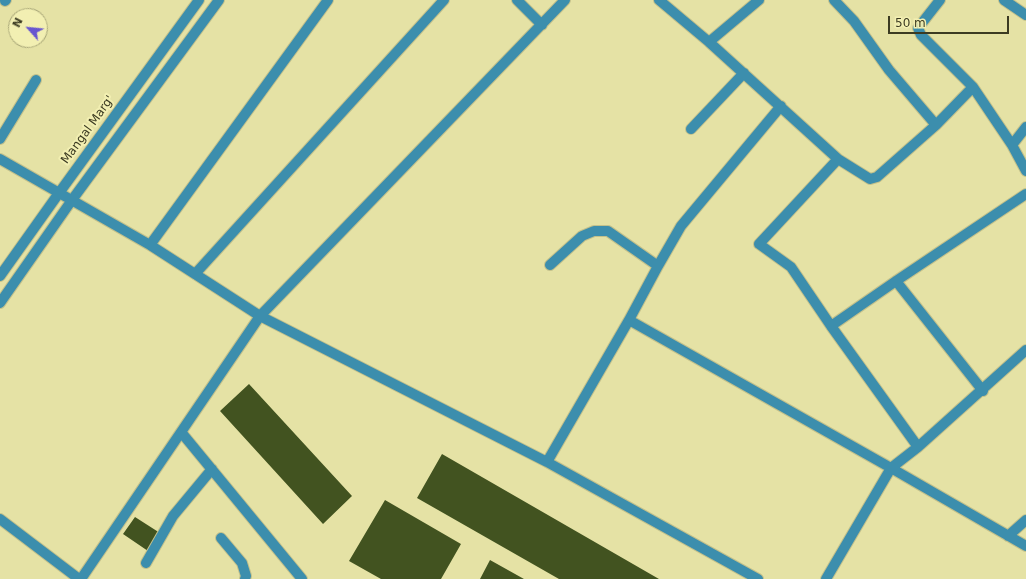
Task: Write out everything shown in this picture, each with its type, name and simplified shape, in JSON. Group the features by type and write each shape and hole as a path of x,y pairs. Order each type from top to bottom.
{"street":[{"name":"Mangal Marg'","path":"0,276 199,0"},
{"path":"0,303 72,200 219,0"},
{"path":"150,245 328,0"},
{"path":"195,274 444,0"},
{"path":"517,0 542,25"},
{"path":"0,519 80,579 260,316 565,0"},
{"path":"659,0 744,73 838,159 870,179 877,177 936,125 973,87"},
{"path":"709,42 759,0"},
{"path":"834,0 854,21 889,70 936,125"},
{"path":"940,0 921,22 918,28 921,35 973,87 1012,145 1026,171"},
{"path":"1004,0 1026,15"},
{"path":"691,129 744,73"},
{"path":"0,139 36,80"},
{"path":"548,462 681,226 781,106"},
{"path":"1012,145 1026,127"},
{"path":"0,159 150,245 260,316 548,462 758,579"},
{"path":"838,159 759,244 791,267 831,326 918,447"},
{"path":"831,326 1026,194"},
{"path":"550,265 582,236 594,231 608,231 658,266"},
{"path":"896,281 983,390"},
{"path":"629,320 1026,546"},
{"path":"826,579 891,468 918,447 1026,350"},
{"path":"181,432 302,579"},
{"path":"146,563 173,516 212,469"},
{"path":"1008,536 1026,520"},
{"path":"221,538 242,563 246,576 244,579"}],"building":[{"path":"249,384 352,496 323,524 220,411"},
{"path":"442,454 659,579 559,579 417,498"},
{"path":"385,500 461,544 441,579 381,579 349,561"},
{"path":"135,517 160,533 148,551 123,534"},
{"path":"490,560 524,579 480,579"}]}
